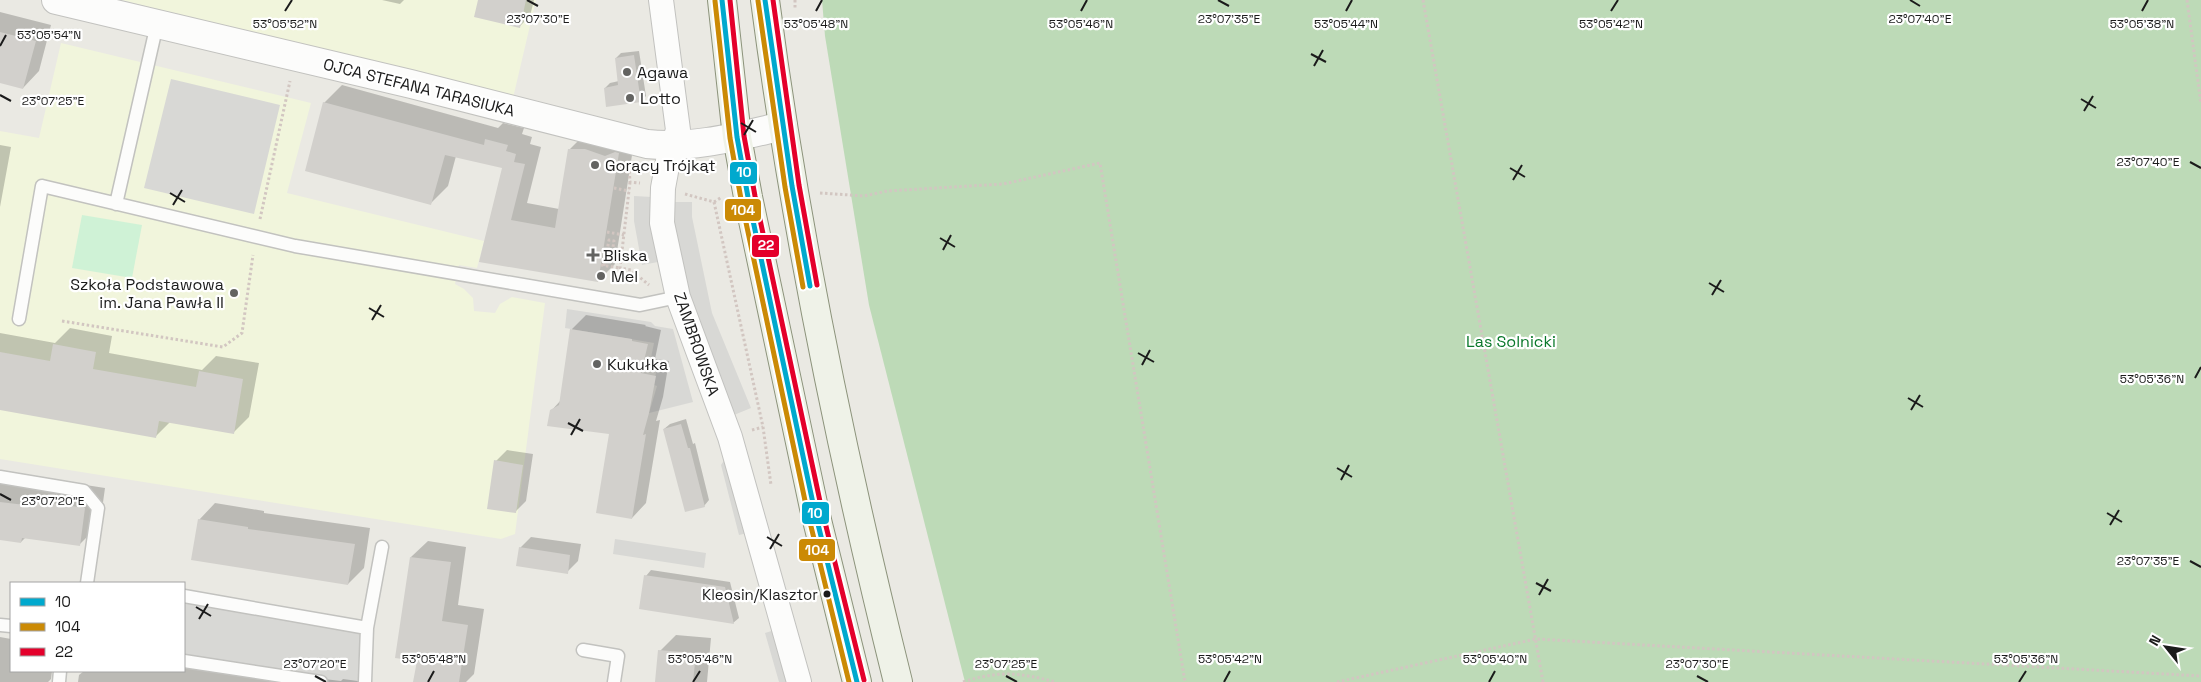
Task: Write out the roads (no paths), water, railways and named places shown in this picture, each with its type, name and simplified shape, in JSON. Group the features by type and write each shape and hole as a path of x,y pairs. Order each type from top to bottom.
{"main road":[{"path":"722,0 737,137 748,197 814,508 857,682"},
{"path":"765,0 783,126 812,295 898,682"}],"street":[{"name":"OJCA STEFANA TARASIUKA","path":"56,0 411,84 647,144 672,147 737,137 783,126"},
{"name":"ZAMBROWSKA","path":"661,0 678,130 672,147 663,188 662,223 678,297 730,437 799,682"}],"lane":[{"path":"116,204 157,24"},
{"path":"19,319 42,186 295,246 640,305 678,297"},
{"path":"0,477 84,490 98,508 87,582"},
{"path":"365,682 367,628 382,547"},
{"path":"185,596 367,628"},
{"path":"583,650 618,656 614,682"},
{"path":"185,661 322,682"}],"place":[{"name":"Agawa","path":"627,72"},
{"name":"Lotto","path":"630,98"},
{"name":"Gorący Trójkąt","path":"595,165"},
{"name":"Bliska","path":"593,255"},
{"name":"Mel","path":"601,276"},
{"name":"Szkoła Podstawowa im. Jana Pawła II","path":"234,293"},
{"name":"Kukułka","path":"597,364"},
{"name":"Kleosin/Klasztor","path":"827,594"}],"park label":[{"name":"Las Solnicki","path":"1511,341"}]}
